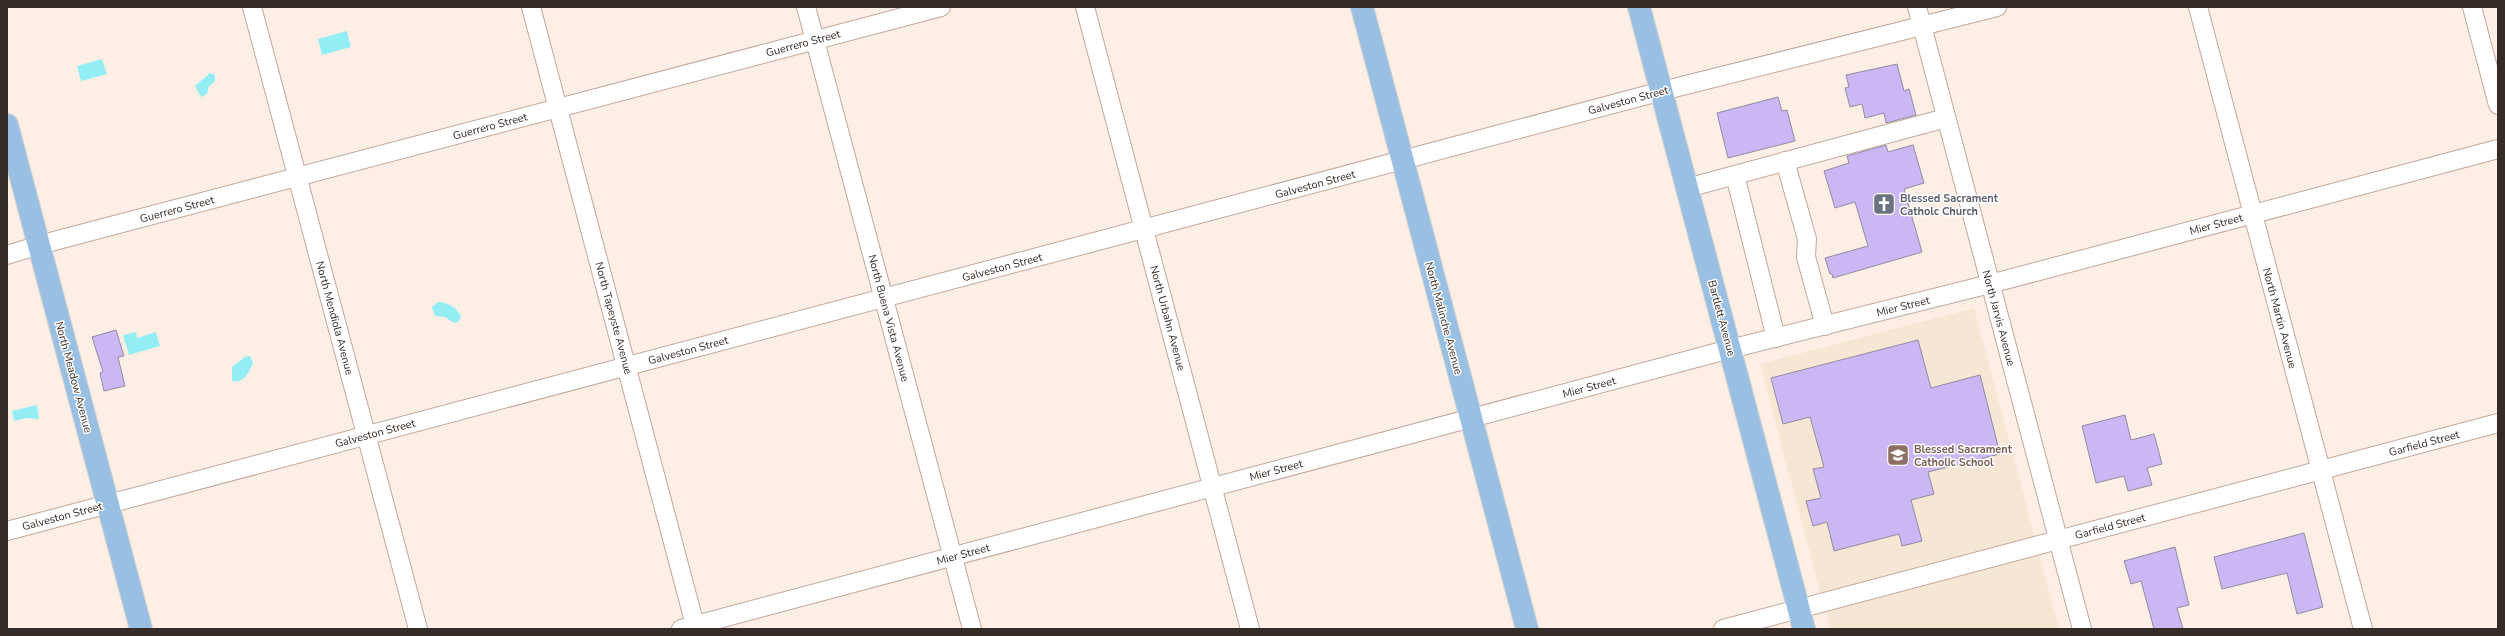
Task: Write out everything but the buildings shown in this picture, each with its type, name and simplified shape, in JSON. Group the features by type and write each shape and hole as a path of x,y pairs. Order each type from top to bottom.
{"main road":[{"name":"North Malinche Avenue","path":"1362,7 1527,629"},
{"name":"Bartlett Avenue","path":"1639,7 1802,619"},
{"name":"North Meadow Avenue","path":"7,125 141,629"}],"street":[{"name":"North Mendiola Avenue","path":"252,7 418,629"},
{"name":"North Tapeyste Avenue","path":"531,7 627,367 691,628"},
{"name":"North Buena Vista Avenue","path":"806,7 972,629"},
{"name":"Guerrero Street","path":"7,255 39,245 941,7"},
{"name":"North Urbahn Avenue","path":"1085,7 1250,629"},
{"name":"North Jarvis Avenue","path":"1917,7 2082,629"},
{"name":"Galveston Street","path":"7,531 1662,91 1997,7"},
{"name":"North Martin Avenue","path":"2198,7 2362,629"},
{"path":"2472,7 2498,105"},
{"path":"1687,188 1946,118"},
{"name":"Mier Street","path":"691,628 953,556 1730,349 1990,284 2498,149"},
{"path":"1785,161 1807,239 1806,257 1825,326"},
{"path":"1734,175 1776,338"},
{"name":"Garfield Street","path":"1723,629 1802,619 2058,540 2498,423"}],"shaded area":[{"name":"Blessed Sacrament Catholic School","path":"1974,308 2059,629 1830,629 1760,364"}],"water":[{"path":"347,31 351,47 322,55 318,39"},
{"path":"102,59 107,74 81,81 77,66"},
{"path":"210,73 215,75 215,81 209,86 207,94 201,97 195,86"},
{"path":"438,302 448,304 455,308 461,317 458,322 454,323 445,317 435,316 432,307"},
{"path":"136,332 137,338 156,332 160,346 129,355 123,335"},
{"path":"246,356 250,356 253,362 248,373 240,381 232,381 232,367"},
{"path":"37,405 39,419 26,418 14,421 12,411"}],"place":[{"name":"Blessed Sacrament Catholc Church","path":"1884,204"},
{"name":"Blessed Sacrament Catholic School","path":"1898,455"}]}
